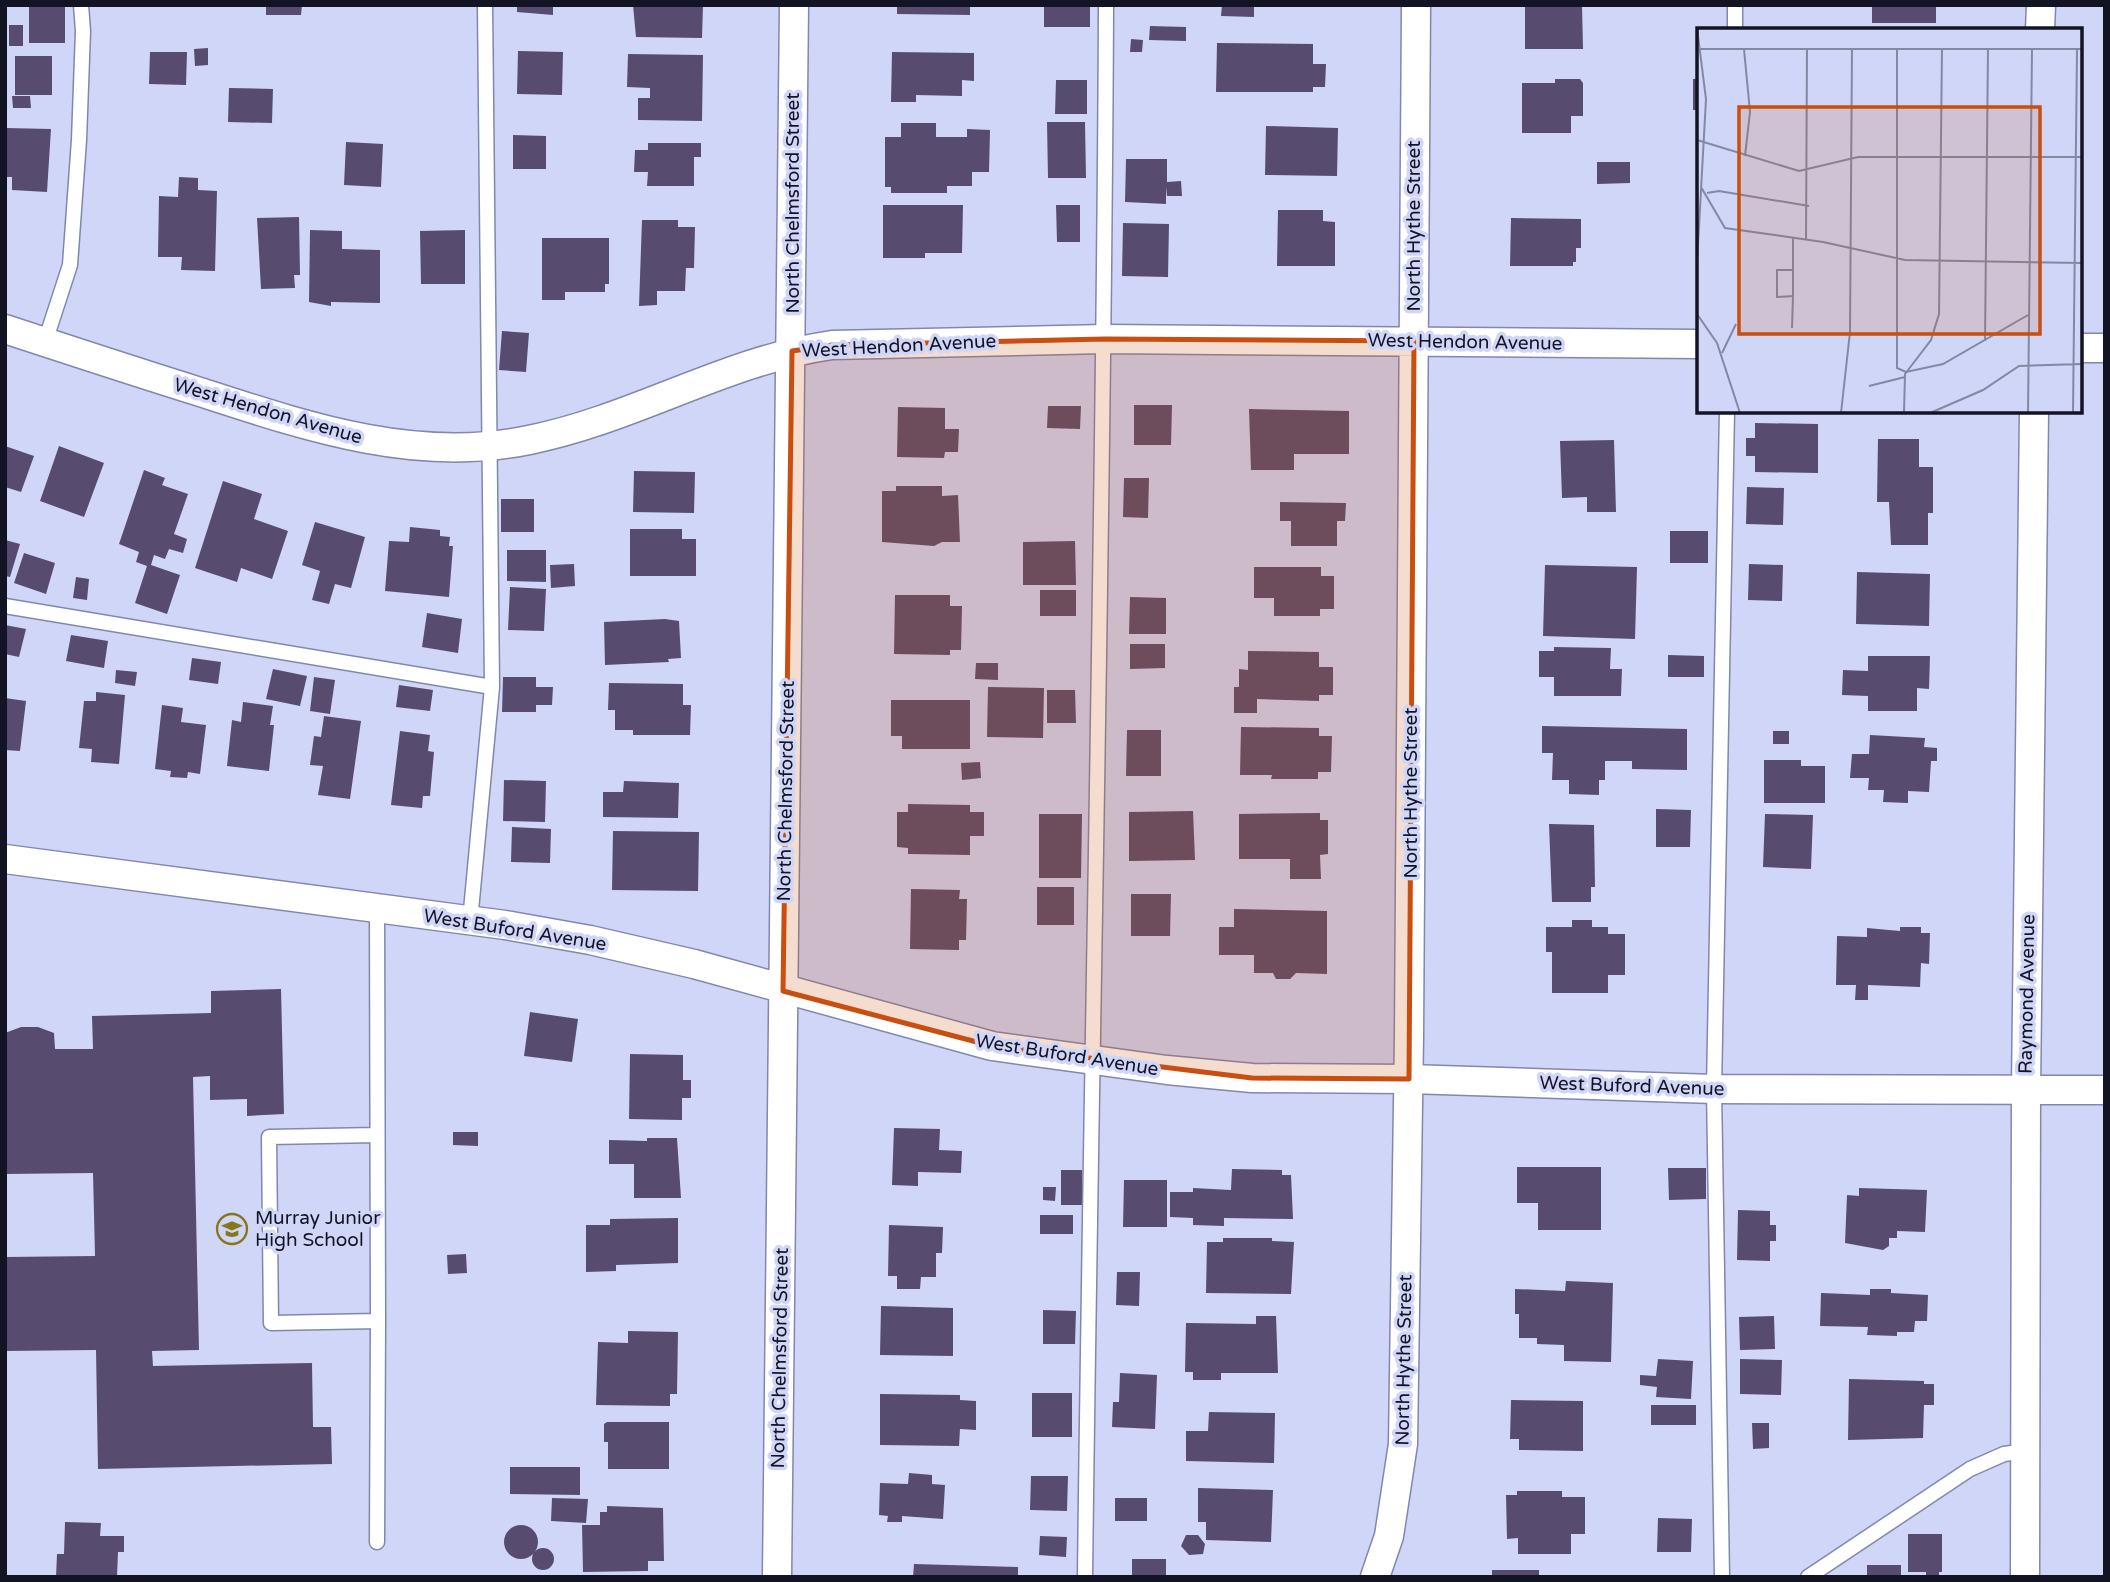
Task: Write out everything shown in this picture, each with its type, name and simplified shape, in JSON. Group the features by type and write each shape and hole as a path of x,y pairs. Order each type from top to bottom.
{"street":[{"name":"North Chelmsford Street","path":"777,1577 794,5"},
{"name":"North Hythe Street","path":"1375,1577 1389,1536 1403,1444 1409,1079 1416,5"},
{"path":"2040,28 2041,5"},
{"name":"West Hendon Avenue","path":"5,329 326,430 377,442 422,447 491,447 558,433 619,415 792,351 832,345 1105,339 1697,344"},
{"path":"2082,348 2105,348"},
{"name":"Raymond Avenue","path":"2025,1577 2026,1090 2034,413"},
{"name":"West Buford Avenue","path":"5,859 377,908 590,940 694,964 783,991 992,1046 1252,1078 1409,1079 1714,1089 2105,1090"}],"lane":[{"path":"45,342 70,265 79,140 83,31 81,5"},
{"path":"470,921 492,687 485,5"},
{"path":"1085,1577 1091,1059 1105,339 1106,5"},
{"path":"1735,5 1735,28"},
{"path":"1722,1577 1714,1089 1727,413"},
{"path":"5,606 492,687"},
{"path":"377,908 377,1542"},
{"path":"377,1135 269,1137 271,1323 378,1321"},
{"path":"1808,1577 1970,1469 2004,1454 2026,1451"}],"highlighted area":[{"path":"1105,339 1414,341 1409,1079 1252,1078 992,1046 783,991 792,351 832,345"}],"building":[{"path":"266,5 302,5 301,15 266,15"},
{"path":"517,5 553,5 553,15 517,12"},
{"path":"633,5 703,5 702,38 636,37"},
{"path":"897,5 970,5 970,15 897,14"},
{"path":"1044,5 1090,5 1090,27 1044,27"},
{"path":"1222,5 1254,5 1254,17 1221,16"},
{"path":"1525,5 1582,5 1583,49 1525,49"},
{"path":"1872,5 1936,5 1936,23 1872,23"},
{"path":"29,7 65,7 65,43 29,43"},
{"path":"9,25 23,25 23,46 9,46"},
{"path":"1150,26 1186,27 1186,41 1149,40"},
{"path":"1131,39 1143,40 1142,52 1130,52"},
{"path":"1217,43 1313,44 1313,64 1326,64 1325,87 1313,87 1313,92 1216,92"},
{"path":"208,48 208,65 195,66 194,49"},
{"path":"518,51 563,52 562,95 517,94"},
{"path":"150,52 187,52 186,85 149,84"},
{"path":"892,52 974,53 974,81 962,80 962,96 916,95 916,102 891,102"},
{"path":"628,54 703,55 702,121 638,120 638,98 650,98 650,88 627,87"},
{"path":"15,56 52,56 52,95 15,95"},
{"path":"1555,79 1580,79 1583,83 1583,116 1571,116 1571,133 1522,133 1522,83 1555,83"},
{"path":"1693,79 1697,79 1697,110 1693,110"},
{"path":"1056,80 1087,80 1087,114 1055,114"},
{"path":"229,88 273,89 272,123 228,122"},
{"path":"12,96 30,96 31,108 13,108"},
{"path":"1047,122 1085,122 1086,178 1048,178"},
{"path":"901,123 936,123 936,137 967,137 967,129 990,130 989,172 972,172 972,186 947,186 947,193 891,193 891,187 885,187 885,137 901,137"},
{"path":"1266,126 1338,128 1337,176 1265,175"},
{"path":"6,128 51,129 47,192 12,190 12,177 5,177"},
{"path":"513,135 546,136 546,169 513,169"},
{"path":"346,142 383,144 381,187 344,185"},
{"path":"648,143 701,143 701,157 694,157 694,186 647,186 648,172 634,172 635,150 648,150"},
{"path":"1126,159 1167,159 1167,182 1181,181 1182,196 1167,196 1166,187 1166,204 1125,202"},
{"path":"1597,162 1630,162 1630,183 1597,184"},
{"path":"179,177 198,178 198,190 217,191 215,271 181,270 182,257 158,257 159,196 178,197"},
{"path":"883,205 963,205 962,253 925,253 925,258 883,258"},
{"path":"1056,205 1080,205 1080,242 1057,242"},
{"path":"1278,210 1323,210 1323,221 1335,222 1335,266 1277,266"},
{"path":"299,217 300,275 294,275 295,288 261,289 257,218"},
{"path":"1511,218 1581,219 1581,248 1576,248 1576,262 1573,262 1573,266 1510,266"},
{"path":"642,220 678,220 678,227 695,227 694,268 686,268 685,291 657,291 657,305 639,306"},
{"path":"1123,223 1169,224 1168,277 1122,276"},
{"path":"310,230 342,231 342,249 380,250 380,303 331,302 331,306 309,302"},
{"path":"465,230 465,284 421,284 420,231"},
{"path":"542,238 609,238 609,284 605,284 605,292 565,292 565,300 542,300"},
{"path":"502,331 529,333 526,372 499,370"},
{"path":"1134,405 1172,405 1171,445 1134,445"},
{"path":"1048,406 1081,406 1080,429 1047,428"},
{"path":"898,407 945,408 945,429 959,429 958,452 945,452 944,458 897,457"},
{"path":"1249,409 1349,411 1349,454 1294,454 1294,470 1251,470"},
{"path":"1755,423 1818,424 1818,473 1755,472 1755,456 1746,456 1746,438 1755,438"},
{"path":"1878,439 1919,439 1919,467 1933,467 1933,513 1928,513 1928,545 1891,545 1889,502 1877,502"},
{"path":"1614,440 1616,512 1587,512 1587,497 1562,498 1560,441"},
{"path":"5,446 34,456 21,492 5,487"},
{"path":"59,446 104,463 84,517 40,501"},
{"path":"144,470 165,478 162,485 188,494 174,534 187,539 183,553 169,549 165,559 154,555 151,565 180,575 167,614 135,603 147,566 136,562 139,552 119,544"},
{"path":"634,471 695,472 694,513 633,512"},
{"path":"1124,478 1149,478 1148,518 1123,517"},
{"path":"223,481 262,494 254,519 288,531 272,579 241,568 237,582 195,568"},
{"path":"896,486 942,486 942,496 958,495 960,542 942,542 934,546 882,542 882,491 896,491"},
{"path":"1747,487 1784,488 1783,525 1746,524"},
{"path":"501,499 534,499 534,532 501,532"},
{"path":"1280,502 1346,503 1345,521 1337,521 1337,546 1291,546 1291,521 1280,521"},
{"path":"315,522 365,537 351,588 335,584 329,604 312,600 320,571 302,565"},
{"path":"410,527 440,530 440,536 450,537 449,546 453,546 449,597 385,591 389,541 409,542"},
{"path":"630,529 682,529 682,539 696,539 696,576 630,576"},
{"path":"1670,531 1708,531 1708,563 1670,563"},
{"path":"5,540 20,544 10,577 5,576"},
{"path":"1075,541 1076,585 1023,585 1023,542"},
{"path":"507,550 546,550 546,582 507,581"},
{"path":"24,553 55,563 46,594 14,583"},
{"path":"574,564 575,586 551,588 550,565"},
{"path":"1749,564 1783,565 1782,601 1748,600"},
{"path":"1545,565 1637,567 1635,639 1543,636"},
{"path":"1254,567 1321,567 1321,576 1334,576 1334,609 1320,609 1320,616 1274,616 1274,598 1254,598"},
{"path":"1857,572 1930,574 1929,626 1856,624"},
{"path":"76,577 89,579 87,600 73,598"},
{"path":"510,587 546,589 544,631 508,630"},
{"path":"1040,590 1076,590 1076,616 1040,616"},
{"path":"895,595 950,595 950,606 962,606 961,650 950,650 950,655 894,654"},
{"path":"1130,597 1166,598 1166,634 1129,634"},
{"path":"427,613 462,619 458,653 422,647"},
{"path":"665,619 679,621 681,658 668,659 669,662 605,665 604,622"},
{"path":"5,625 26,629 19,657 5,654"},
{"path":"71,635 108,641 104,668 66,661"},
{"path":"1130,644 1165,644 1165,668 1130,669"},
{"path":"1554,647 1611,648 1610,669 1622,669 1621,696 1554,696 1554,677 1539,677 1539,651 1554,651"},
{"path":"1248,651 1319,652 1319,667 1333,667 1333,695 1319,695 1319,701 1257,699 1257,713 1234,713 1234,687 1239,687 1239,669 1248,670"},
{"path":"1668,655 1704,656 1704,677 1668,677"},
{"path":"1868,656 1930,656 1929,689 1917,688 1917,711 1868,711 1868,696 1842,695 1843,670 1868,671"},
{"path":"192,658 221,662 218,684 189,680"},
{"path":"976,663 998,663 998,680 975,679"},
{"path":"273,669 307,676 300,706 266,699"},
{"path":"116,670 137,672 135,686 115,683"},
{"path":"314,677 335,680 330,714 310,711"},
{"path":"503,677 536,677 536,687 553,687 552,705 536,705 536,712 502,712"},
{"path":"609,683 683,684 683,705 691,705 690,735 633,735 633,730 615,730 615,710 608,710"},
{"path":"399,685 433,690 430,711 396,707"},
{"path":"988,687 1044,688 1043,738 987,737"},
{"path":"1047,690 1075,690 1076,723 1047,723"},
{"path":"96,692 125,695 119,764 91,762 92,749 79,748 84,701 96,701"},
{"path":"5,698 26,701 20,751 5,750"},
{"path":"891,700 970,700 970,749 902,749 902,736 891,736"},
{"path":"243,702 273,706 270,725 274,725 269,771 227,766 232,720 241,722"},
{"path":"162,705 183,708 181,722 206,725 200,774 188,772 187,778 170,777 171,771 155,769"},
{"path":"324,716 361,721 350,799 318,795 323,766 310,765 314,736 321,737"},
{"path":"1542,726 1687,729 1687,770 1632,769 1632,761 1605,761 1605,780 1599,780 1599,795 1569,794 1569,780 1552,780 1553,753 1542,753"},
{"path":"1241,727 1319,728 1319,736 1332,736 1331,772 1318,772 1318,779 1271,779 1272,775 1240,775"},
{"path":"1127,730 1161,730 1161,776 1126,776"},
{"path":"400,731 430,735 428,751 434,752 430,796 423,796 422,808 391,805"},
{"path":"1773,731 1789,731 1789,744 1773,744"},
{"path":"1870,735 1925,738 1924,747 1937,748 1937,761 1931,761 1929,792 1908,791 1908,803 1883,802 1884,790 1868,790 1869,778 1850,778 1852,754 1869,754"},
{"path":"1764,760 1801,760 1801,766 1825,766 1825,803 1764,803"},
{"path":"980,762 981,778 962,780 961,763"},
{"path":"504,780 546,781 545,822 503,821"},
{"path":"624,781 679,783 678,818 603,817 603,792 623,792"},
{"path":"908,804 970,805 970,812 984,812 984,836 970,836 970,855 908,854 908,848 897,847 897,812 908,812"},
{"path":"1656,809 1691,810 1690,847 1656,847"},
{"path":"1193,811 1195,860 1129,861 1129,812"},
{"path":"1320,813 1320,820 1328,820 1328,854 1320,855 1321,879 1290,879 1290,859 1239,859 1239,814"},
{"path":"1039,814 1082,814 1081,878 1039,878"},
{"path":"1765,814 1813,815 1811,869 1763,867"},
{"path":"1549,824 1594,825 1595,887 1591,887 1591,902 1552,902"},
{"path":"512,827 551,829 550,863 511,862"},
{"path":"613,831 699,832 698,891 612,890"},
{"path":"1037,887 1074,887 1074,925 1037,925"},
{"path":"911,889 960,890 959,899 967,899 966,940 959,940 959,950 910,949"},
{"path":"1131,894 1171,894 1170,936 1131,936"},
{"path":"1234,909 1327,911 1327,974 1296,973 1290,979 1276,979 1273,973 1254,973 1254,955 1219,955 1219,927 1234,927"},
{"path":"1572,920 1592,920 1592,927 1608,927 1608,934 1625,934 1625,975 1608,975 1608,993 1552,993 1552,952 1546,952 1546,927 1572,927"},
{"path":"1900,927 1921,927 1921,933 1930,933 1929,964 1921,963 1920,987 1868,985 1868,1000 1855,1000 1856,985 1836,985 1837,936 1867,937 1867,928 1900,931"},
{"path":"281,989 284,1114 247,1116 247,1099 210,1100 210,1076 193,1077 199,1350 152,1351 153,1366 312,1363 313,1427 331,1427 332,1464 98,1469 96,1350 5,1351 5,1257 95,1256 93,1173 5,1174 5,1033 21,1027 38,1027 54,1033 55,1049 93,1049 92,1016 211,1013 211,991"},
{"path":"530,1012 578,1019 572,1062 524,1056"},
{"path":"630,1054 683,1055 683,1080 691,1080 691,1098 682,1098 682,1120 629,1119"},
{"path":"894,1128 940,1129 939,1150 962,1151 961,1173 918,1172 918,1186 892,1185"},
{"path":"453,1132 478,1132 478,1146 453,1145"},
{"path":"647,1138 677,1138 681,1198 634,1198 634,1164 609,1164 609,1140 647,1141"},
{"path":"1517,1167 1601,1167 1601,1230 1538,1230 1538,1203 1517,1203"},
{"path":"1668,1168 1706,1168 1706,1199 1669,1200"},
{"path":"1232,1169 1282,1170 1282,1175 1291,1175 1293,1219 1224,1218 1224,1226 1193,1225 1193,1218 1170,1217 1170,1192 1193,1192 1193,1188 1231,1190"},
{"path":"1061,1170 1082,1170 1082,1205 1061,1205"},
{"path":"1124,1180 1167,1180 1167,1227 1123,1227"},
{"path":"1043,1187 1056,1187 1055,1201 1043,1200"},
{"path":"1859,1188 1927,1190 1925,1232 1897,1231 1897,1238 1889,1238 1889,1246 1883,1250 1845,1243 1847,1195 1859,1196"},
{"path":"1738,1210 1770,1211 1770,1225 1776,1225 1776,1241 1770,1241 1770,1261 1737,1260"},
{"path":"1040,1215 1073,1215 1073,1234 1040,1234"},
{"path":"678,1218 678,1263 616,1265 616,1271 586,1272 586,1225 610,1225 610,1219"},
{"path":"889,1225 943,1227 942,1253 936,1253 936,1277 921,1277 920,1289 897,1289 897,1276 888,1276"},
{"path":"1223,1238 1272,1238 1272,1241 1294,1242 1291,1294 1206,1293 1207,1242 1223,1242"},
{"path":"466,1254 467,1273 448,1274 447,1255"},
{"path":"1117,1272 1140,1272 1139,1306 1116,1305"},
{"path":"1566,1281 1613,1283 1611,1362 1564,1361 1564,1345 1537,1344 1537,1338 1519,1338 1515,1289 1565,1291"},
{"path":"1870,1289 1891,1289 1891,1293 1928,1295 1927,1321 1915,1321 1914,1332 1897,1332 1897,1336 1867,1335 1868,1327 1820,1326 1821,1293 1870,1295"},
{"path":"881,1306 953,1308 953,1356 880,1355"},
{"path":"1043,1310 1076,1311 1075,1344 1043,1344"},
{"path":"1256,1316 1276,1316 1278,1373 1221,1373 1221,1380 1193,1380 1193,1372 1185,1372 1186,1323 1256,1324"},
{"path":"1774,1316 1775,1349 1740,1350 1739,1317"},
{"path":"628,1331 678,1332 677,1394 670,1394 670,1406 596,1405 598,1342 628,1343"},
{"path":"1658,1359 1693,1361 1691,1399 1656,1397 1657,1387 1640,1385 1640,1375 1656,1376"},
{"path":"1740,1359 1782,1360 1781,1395 1740,1394"},
{"path":"1120,1373 1157,1375 1155,1429 1112,1427 1113,1402 1119,1402"},
{"path":"1849,1379 1924,1381 1924,1384 1934,1384 1934,1405 1924,1405 1923,1438 1848,1440"},
{"path":"1032,1393 1072,1393 1072,1437 1032,1437"},
{"path":"880,1394 960,1395 960,1400 976,1401 976,1430 960,1429 959,1446 880,1445"},
{"path":"1511,1400 1583,1401 1583,1451 1519,1450 1519,1439 1510,1439"},
{"path":"1651,1405 1696,1405 1696,1425 1651,1425"},
{"path":"1209,1412 1275,1413 1274,1463 1186,1461 1186,1431 1208,1431"},
{"path":"669,1422 669,1469 608,1469 608,1442 604,1442 604,1424"},
{"path":"1752,1423 1769,1423 1769,1448 1753,1449"},
{"path":"510,1467 580,1467 580,1495 510,1494"},
{"path":"909,1473 932,1475 932,1484 945,1485 943,1519 902,1516 902,1522 887,1522 888,1516 879,1515 880,1483 908,1484"},
{"path":"1031,1476 1068,1476 1067,1511 1030,1510"},
{"path":"1198,1488 1273,1490 1271,1542 1206,1540 1206,1522 1198,1522"},
{"path":"1517,1491 1562,1491 1562,1497 1585,1497 1585,1534 1571,1534 1571,1554 1518,1554 1518,1538 1507,1539 1506,1495 1517,1495"},
{"path":"552,1498 588,1499 586,1523 551,1521"},
{"path":"1115,1498 1147,1498 1147,1521 1115,1521"},
{"path":"607,1506 663,1508 664,1561 648,1561 648,1571 583,1572 582,1525 600,1525 600,1512 607,1512"},
{"path":"1658,1518 1692,1519 1691,1552 1657,1552"},
{"path":"65,1522 101,1523 100,1536 124,1536 124,1552 118,1552 117,1577 56,1577 57,1554 64,1554"},
{"path":"521,1525 533,1530 538,1542 533,1554 521,1559 509,1554 504,1542 509,1530"},
{"path":"1908,1534 1942,1534 1942,1572 1939,1572 1939,1577 1926,1577 1926,1572 1908,1572"},
{"path":"1186,1535 1198,1535 1205,1544 1203,1554 1189,1555 1181,1546"},
{"path":"1040,1536 1067,1537 1066,1557 1039,1555"},
{"path":"543,1548 553,1555 554,1559 547,1569 543,1570 533,1563 532,1559 539,1549"},
{"path":"1132,1559 1166,1559 1166,1577 1132,1577"},
{"path":"914,1564 1018,1567 1018,1577 913,1577"},
{"path":"1867,1565 1901,1565 1901,1577 1867,1577"},
{"path":"1492,1570 1539,1570 1539,1577 1492,1577"}],"place":[{"name":"Murray Junior High School","path":"232,1229"}]}
